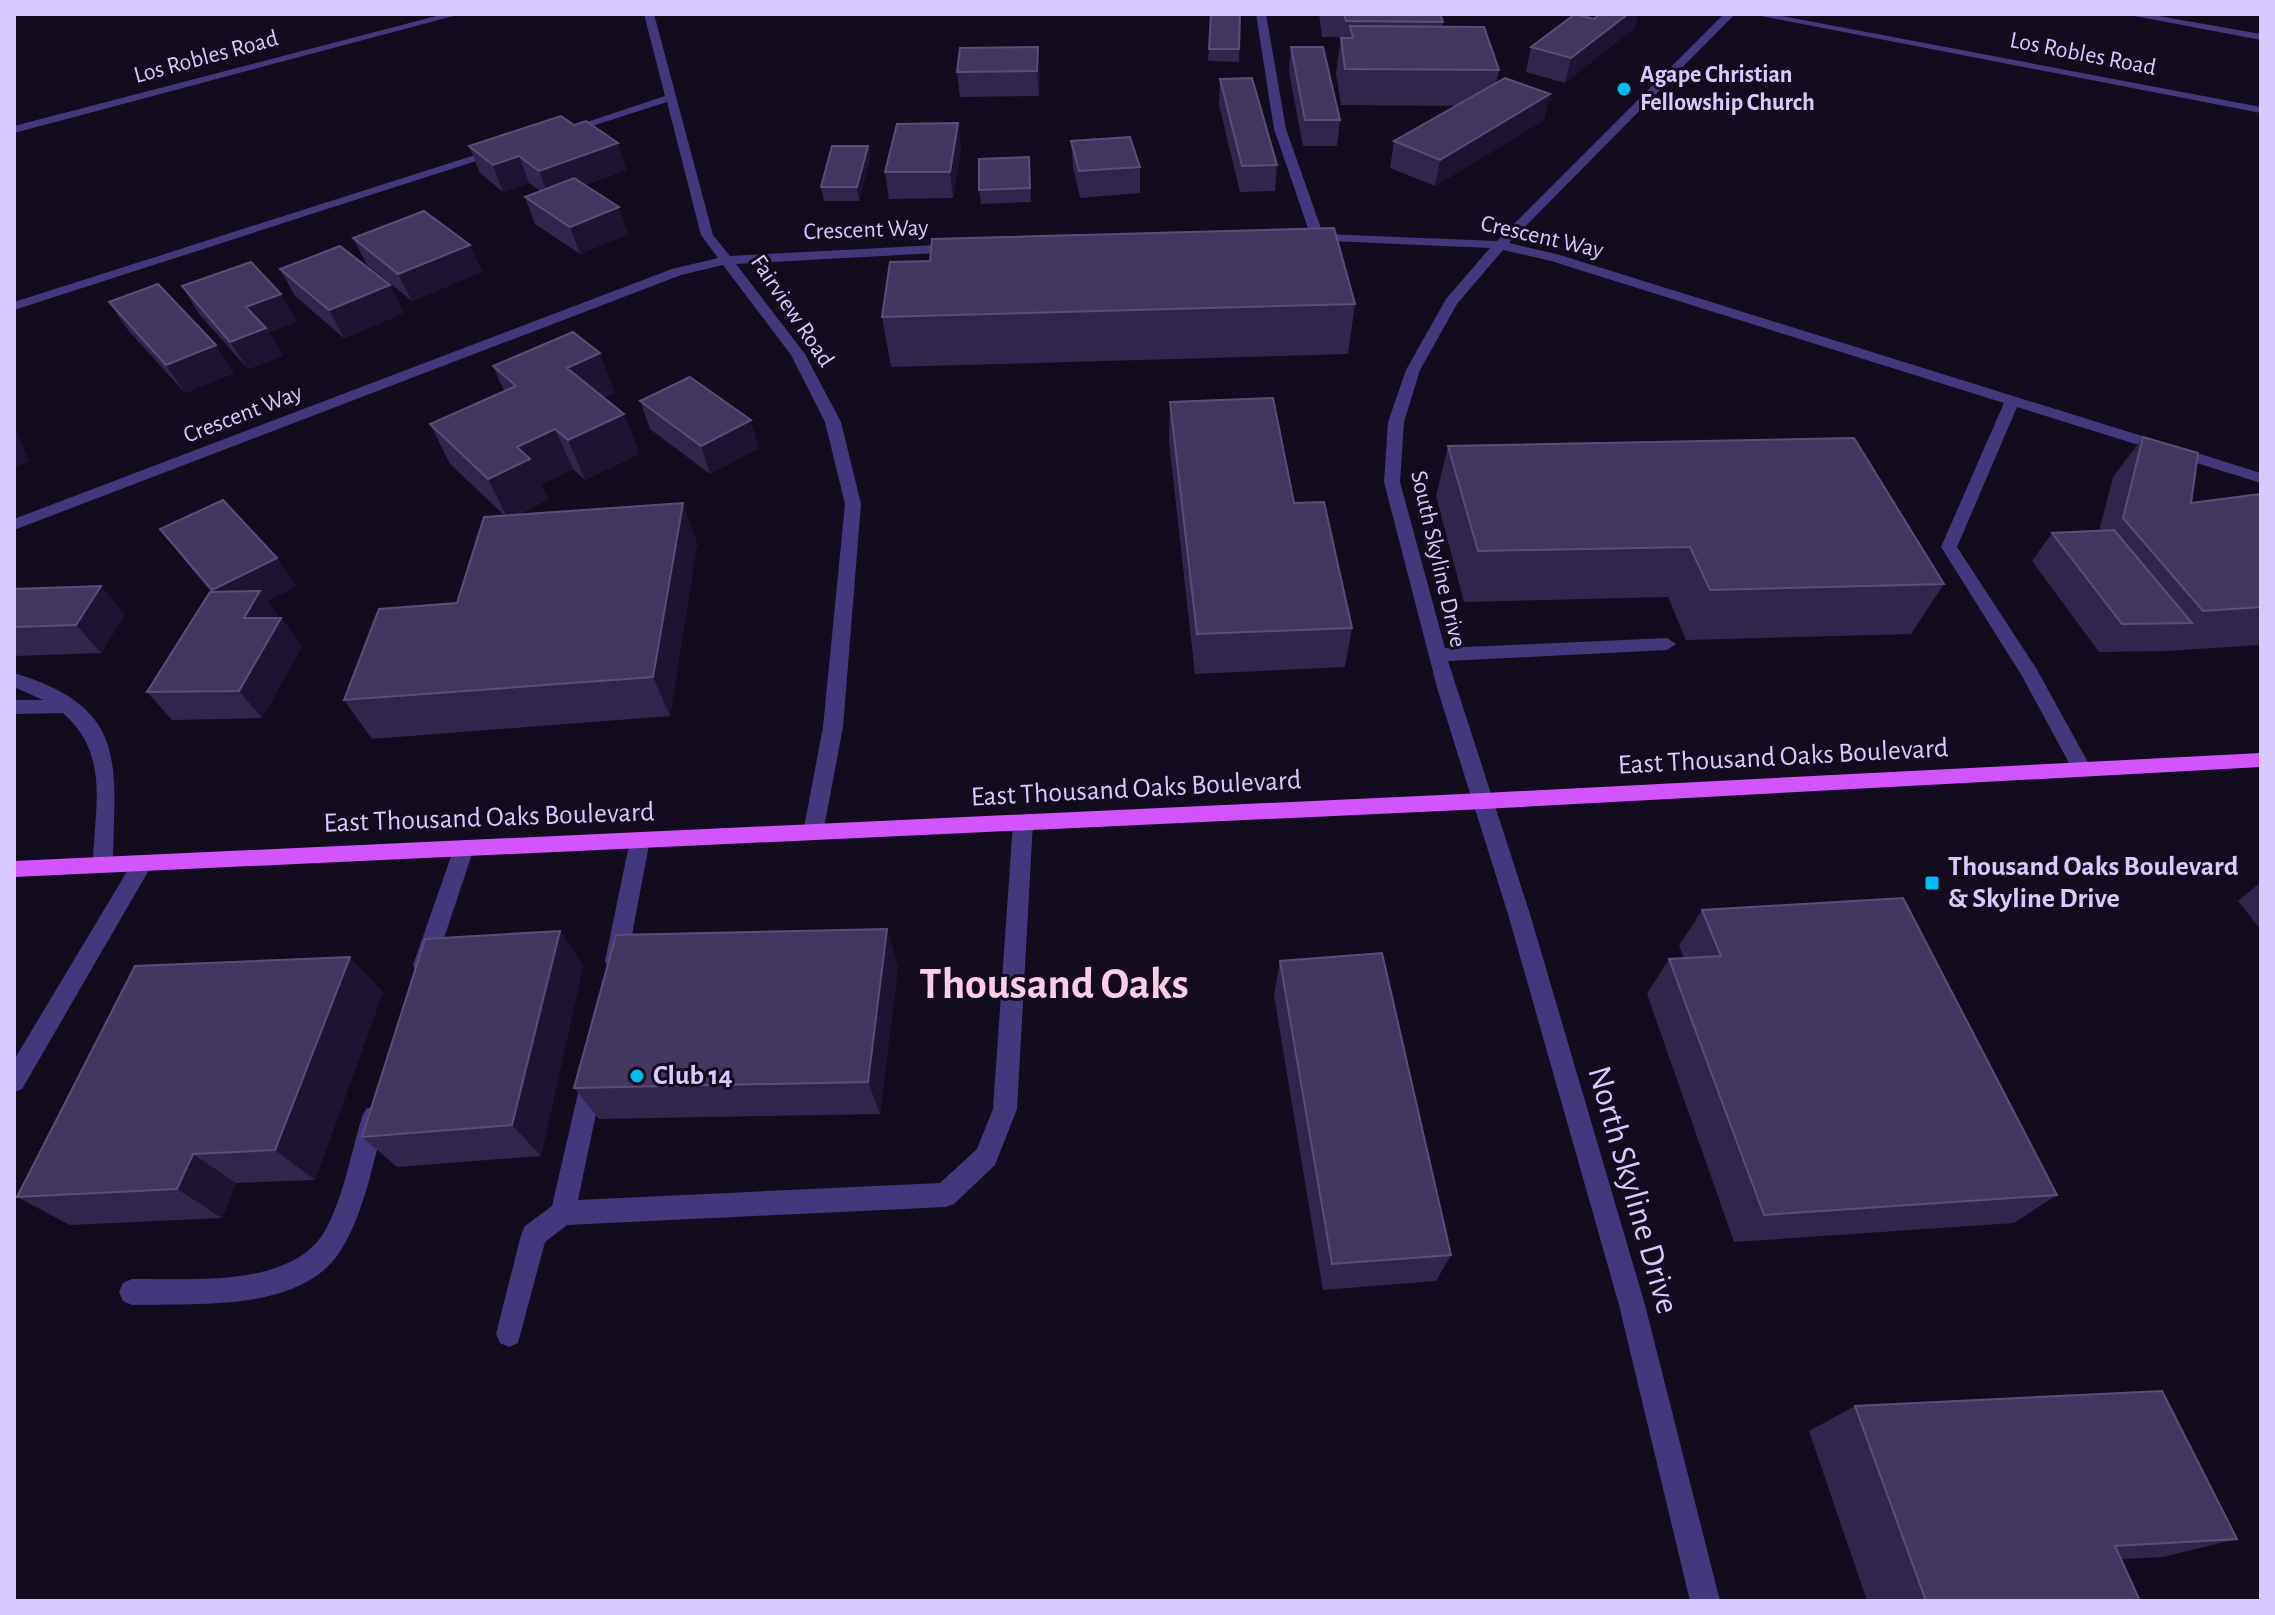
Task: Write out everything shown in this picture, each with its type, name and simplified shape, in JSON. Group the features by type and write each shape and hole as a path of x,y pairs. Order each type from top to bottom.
{"main road":[{"name":"East Thousand Oaks Boulevard","path":"14,869 1484,801 2261,760"}],"street":[{"name":"Los Robles Road","path":"14,130 456,14"},
{"name":"Fairview Road","path":"649,14 707,235 798,354 833,422 853,504 833,727 813,833"},
{"path":"1261,14 1280,129 1318,237"},
{"name":"South Skyline Drive","path":"1484,801 1438,655 1392,482 1396,422 1413,370 1451,302 1500,245 1730,14"},
{"name":"Los Robles Road","path":"1756,14 2261,110"},
{"path":"2129,14 2261,37"},
{"path":"547,137 669,98"},
{"path":"14,306 517,146"},
{"name":"Crescent Way","path":"1302,237 1500,245 1555,258 2261,478"},
{"name":"Crescent Way","path":"14,525 677,272 728,260 968,248"},
{"path":"2012,401 1949,547 2030,673 2082,769"},
{"path":"1438,655 1667,644"},
{"path":"14,680 41,687 83,718 105,761 103,865"},
{"path":"14,707 67,706"},
{"name":"North Skyline Drive","path":"1484,801 1632,1305 1705,1601"},
{"path":"509,1334 534,1235 563,1213 945,1195 986,1157 1005,1109 1023,823"},
{"path":"610,985 640,840"},
{"path":"415,994 464,848"},
{"path":"14,1081 142,864"},
{"path":"563,1213 598,1046"},
{"path":"132,1292 269,1285 301,1274 333,1242 381,1096"}],"building":[{"path":"1211,14 1240,14 1239,49 1209,49"},
{"path":"1344,14 1440,14 1443,22 1346,21"},
{"path":"1575,14 1594,19 1600,14 1628,14 1571,58 1531,47"},
{"path":"1350,26 1484,27 1499,70 1345,69 1341,38 1353,38"},
{"path":"1038,47 1037,71 957,72 960,48"},
{"path":"1291,47 1323,47 1340,120 1305,120"},
{"path":"1252,78 1277,165 1242,166 1220,79"},
{"path":"1505,78 1550,94 1440,160 1394,141"},
{"path":"561,116 574,125 586,121 618,143 539,171 519,156 493,165 469,146"},
{"path":"958,123 950,172 885,172 897,124"},
{"path":"1130,137 1140,167 1079,171 1071,141"},
{"path":"832,146 868,146 857,187 821,187"},
{"path":"1029,157 1030,188 979,190 979,159"},
{"path":"574,178 619,207 570,227 525,197"},
{"path":"424,211 470,245 398,274 353,238"},
{"path":"1334,228 1355,304 882,317 890,262 930,261 932,239"},
{"path":"340,246 390,285 329,310 280,269"},
{"path":"251,262 281,294 246,307 266,328 230,342 182,286"},
{"path":"158,284 216,345 166,365 109,302"},
{"path":"573,332 600,353 567,368 624,414 568,440 555,429 517,447 530,459 488,479 430,424 516,386 493,366"},
{"path":"690,377 751,420 701,446 640,401"},
{"path":"1273,398 1294,503 1324,502 1352,628 1197,634 1170,402"},
{"path":"2143,437 2198,453 2191,503 2261,494 2261,607 2203,611 2123,518"},
{"path":"1854,438 1944,584 1710,590 1690,547 1478,551 1448,446"},
{"path":"223,500 277,558 212,590 160,529"},
{"path":"683,503 653,677 344,700 379,609 457,603 484,517"},
{"path":"2114,530 2192,623 2122,624 2052,533"},
{"path":"101,586 76,625 14,627 14,589"},
{"path":"260,591 244,618 281,618 239,691 147,692 210,592"},
{"path":"1903,898 2057,1195 1764,1215 1669,959 1721,956 1702,910"},
{"path":"887,929 868,1082 574,1088 616,935"},
{"path":"560,931 512,1125 362,1137 425,939"},
{"path":"1382,953 1451,1255 1332,1264 1280,961"},
{"path":"350,957 275,1150 193,1154 177,1189 17,1197 135,966"},
{"path":"2162,1391 2237,1539 2115,1546 2140,1601 1926,1601 1855,1406"}],"place":[{"name":"Agape Christian Fellowship Church","path":"1624,89"},
{"name":"Thousand Oaks Boulevard & Skyline Drive","path":"1932,883"},
{"name":"Club 14","path":"637,1076"}],"district":[{"name":"Thousand Oaks","path":"1054,985"}]}
